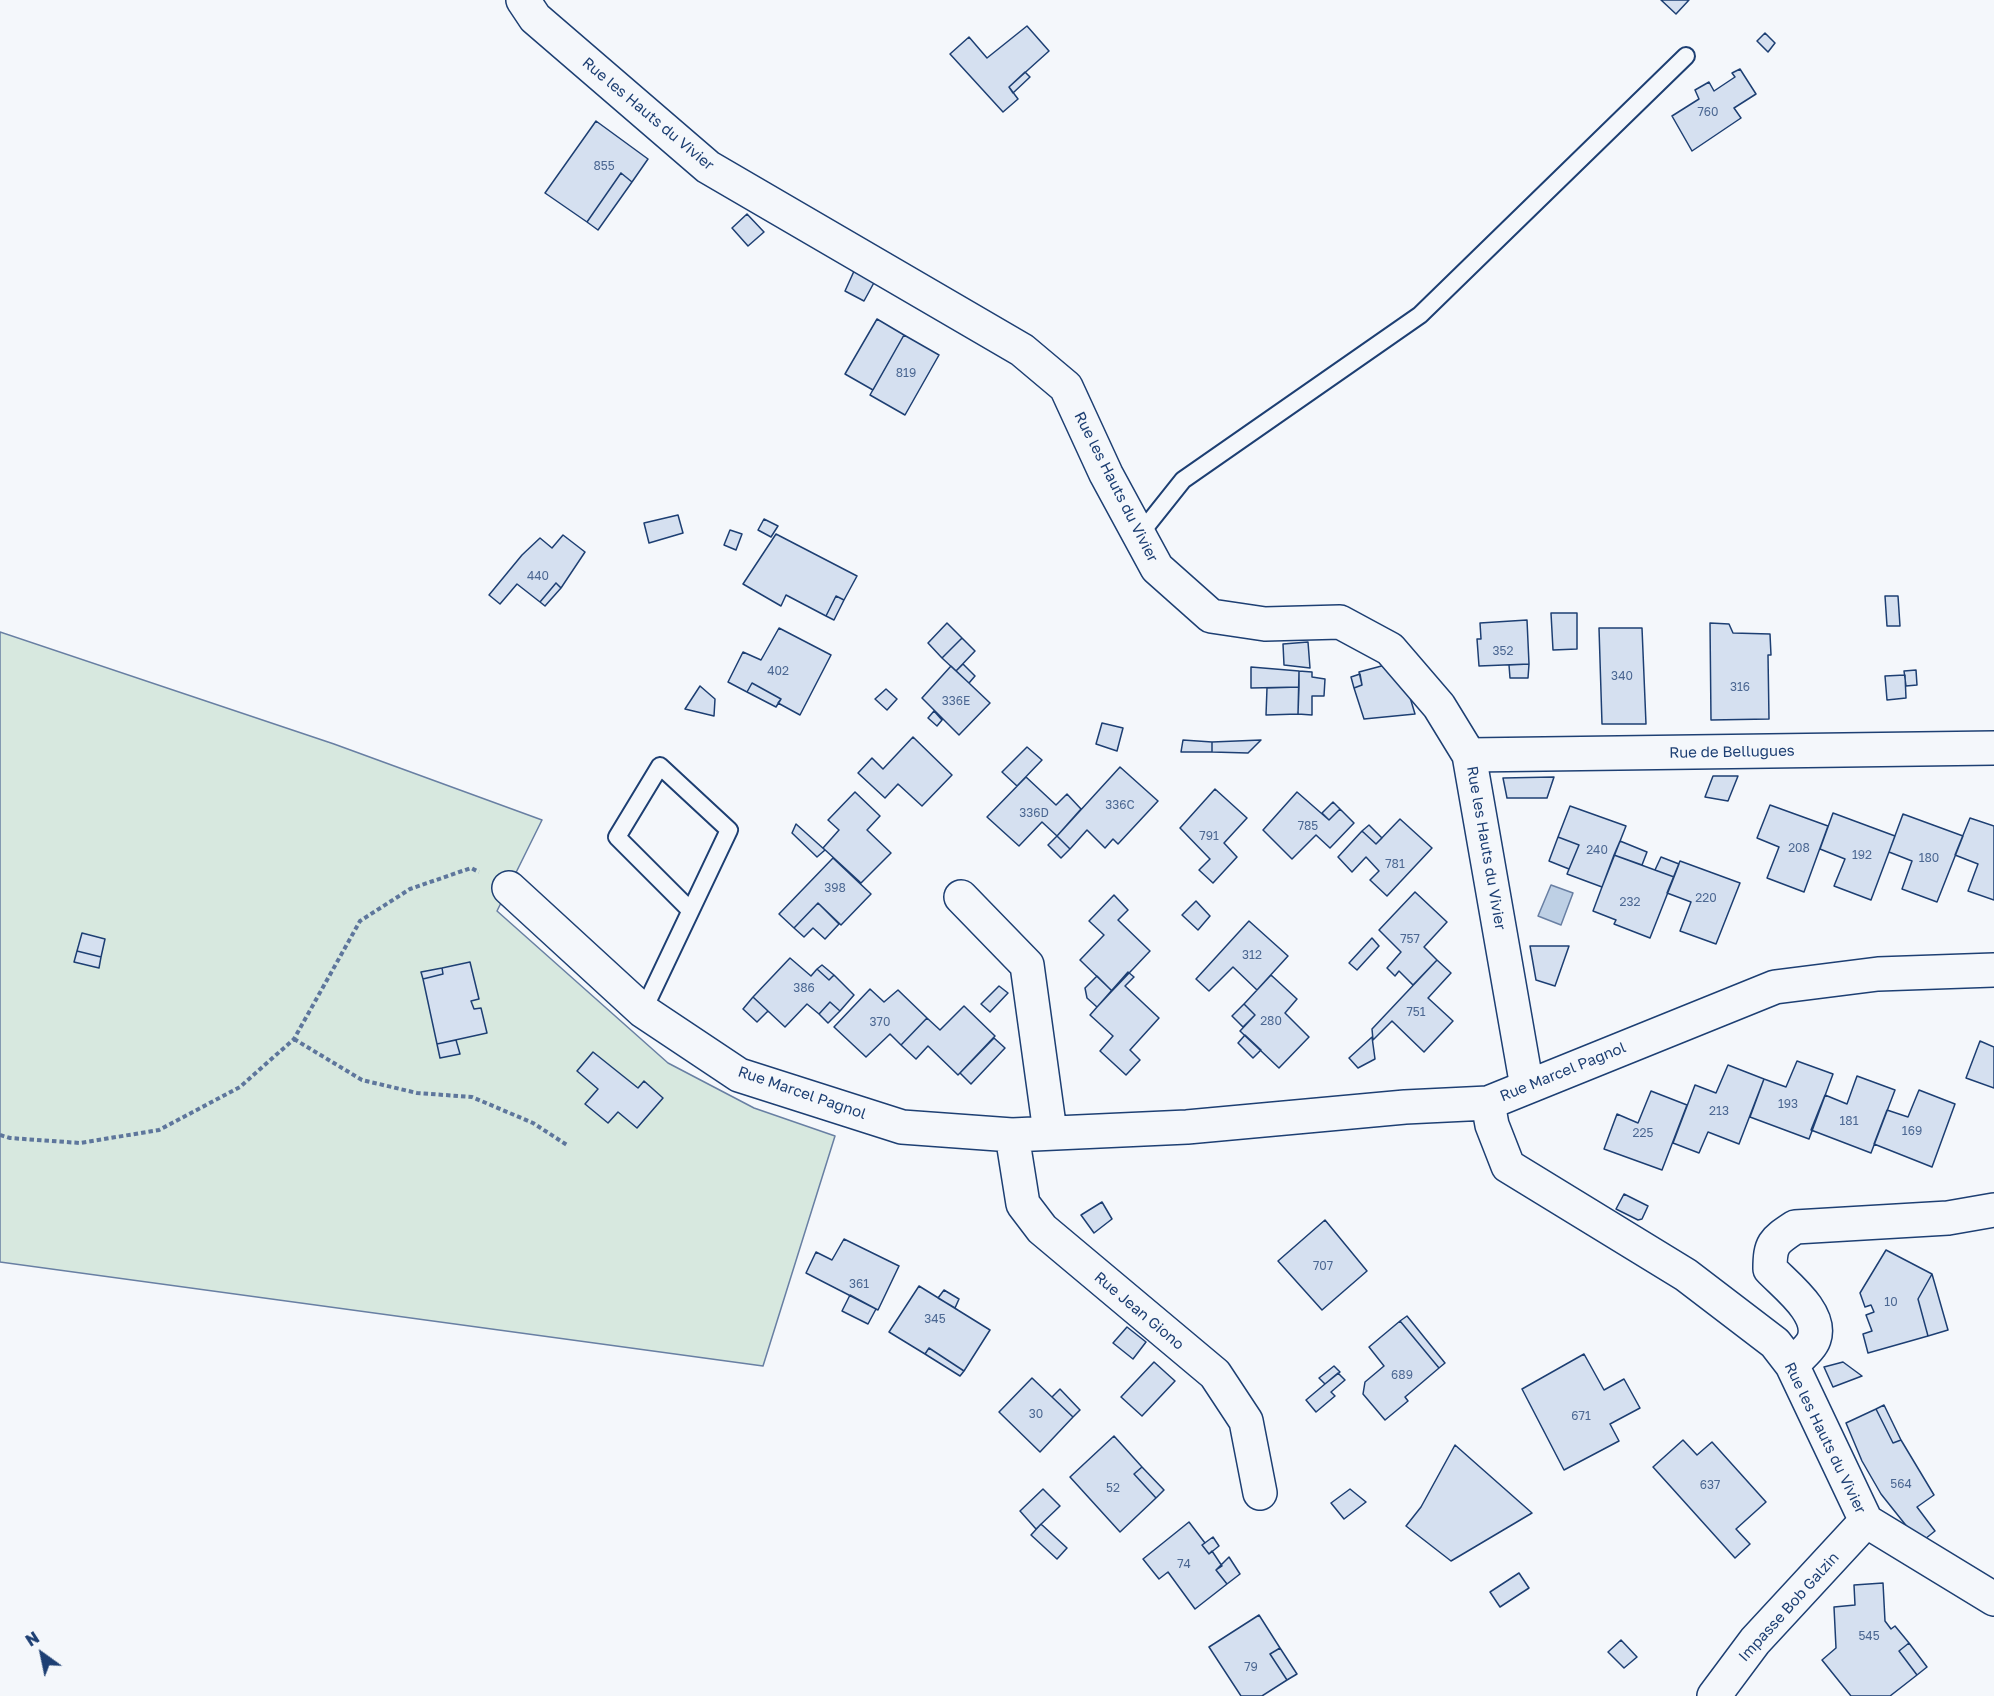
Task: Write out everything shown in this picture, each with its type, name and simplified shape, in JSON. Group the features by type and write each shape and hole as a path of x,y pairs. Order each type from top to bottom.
{"street":[{"name":"Rue les Hauts du Vivier","path":"523,0 535,18 708,167 1022,350 1066,387 1106,474 1158,568 1211,616 1265,624 1340,622 1390,650 1439,706 1469,755 1527,1087"},
{"name":"Rue de Bellugues","path":"1469,755 1994,748"},
{"name":"Rue Marcel Pagnol","path":"509,888 643,1011 739,1075 902,1127 1012,1135 1187,1127 1405,1107 1488,1103 1776,987 1878,974 1994,970"},
{"path":"961,897 1027,965 1050,1132"},
{"name":"Rue les Hauts du Vivier","path":"1488,1103 1492,1125 1508,1166 1686,1275 1775,1343 1792,1365 1866,1521 1994,1599"},
{"name":"Rue Jean Giono","path":"1012,1135 1023,1204 1042,1229 1215,1374 1246,1421 1260,1493"},
{"path":"1792,1365 1814,1340 1815,1326 1808,1309 1770,1269 1770,1248 1777,1240 1795,1227 1948,1218 1994,1210"},
{"name":"Impasse Bob Galzin","path":"1714,1696 1755,1641 1866,1521"}],"lane":[{"path":"1140,534 1183,480 1420,315 1686,56"},
{"path":"643,1011 729,830 660,766 617,837 690,910"}],"path":[{"path":"0,1135 10,1138 80,1143 159,1130 240,1087 294,1038 360,921 410,889 471,868 509,888"},
{"path":"294,1038 362,1080 417,1093 472,1097 533,1123 567,1145"}],"shaded area":[{"path":"0,632 334,744 542,820 497,911 668,1063 754,1108 835,1136 763,1366 0,1262"}],"water":[{"path":"1551,885 1573,893 1561,925 1538,916"}],"building":[{"path":"1661,0 1689,0 1676,14"},
{"path":"1027,26 1049,51 1009,87 1018,99 1003,112 950,54 969,37 987,58"},
{"path":"1765,33 1775,43 1768,52 1757,41"},
{"path":"1740,69 1756,94 1734,108 1741,118 1692,151 1672,116 1699,99 1695,90 1709,82 1714,91 1735,77 1732,73"},
{"path":"1025,72 1030,77 1013,93 1009,87"},
{"path":"596,121 648,159 632,182 621,173 587,222 545,193"},
{"path":"621,173 632,182 598,230 587,222"},
{"path":"747,214 764,232 748,246 732,228"},
{"path":"855,269 876,279 864,301 845,291"},
{"path":"877,319 904,335 873,390 845,374"},
{"path":"904,335 939,355 905,415 870,395"},
{"path":"678,515 683,533 649,543 644,523"},
{"path":"764,519 778,526 771,537 758,530"},
{"path":"730,530 742,534 736,550 724,545"},
{"path":"776,534 857,576 844,600 836,596 826,616 786,595 781,606 743,584"},
{"path":"563,535 585,552 561,588 556,583 540,602 517,584 500,604 489,595 522,555 540,538 552,548"},
{"path":"556,583 561,588 545,606 540,602"},
{"path":"836,596 844,600 834,620 826,616"},
{"path":"1885,596 1898,596 1900,626 1887,626"},
{"path":"1551,613 1577,613 1577,649 1553,650"},
{"path":"1527,620 1529,664 1479,666 1477,639 1481,639 1480,623"},
{"path":"947,623 962,638 942,658 928,643"},
{"path":"1710,623 1729,624 1733,633 1770,634 1769,719 1711,720"},
{"path":"779,628 831,655 800,715 778,703 781,699 752,683 747,692 728,682 743,652 761,660"},
{"path":"1599,628 1642,628 1646,724 1602,724"},
{"path":"962,638 975,651 956,671 942,658"},
{"path":"1308,642 1310,668 1284,665 1283,644"},
{"path":"963,664 975,676 969,683 956,671"},
{"path":"1389,664 1409,694 1415,714 1364,719 1354,688 1362,685 1359,672"},
{"path":"1529,664 1528,678 1510,678 1509,665"},
{"path":"951,666 990,703 959,735 922,698"},
{"path":"1251,667 1299,671 1299,687 1251,688"},
{"path":"1916,670 1917,685 1906,686 1904,671"},
{"path":"1299,671 1312,672 1312,677 1325,679 1324,696 1312,696 1312,715 1298,714"},
{"path":"1360,674 1362,685 1354,688 1351,677"},
{"path":"1905,675 1906,698 1887,700 1885,676"},
{"path":"752,683 781,699 776,707 747,692"},
{"path":"700,686 715,699 714,716 685,709"},
{"path":"1299,687 1298,714 1266,715 1267,688"},
{"path":"886,689 897,699 887,710 875,699"},
{"path":"934,711 942,720 937,726 928,718"},
{"path":"1102,723 1123,728 1117,751 1096,744"},
{"path":"913,737 952,775 922,806 898,784 885,798 858,773 872,758 883,769"},
{"path":"1183,740 1212,742 1212,752 1181,752"},
{"path":"1261,740 1248,753 1212,752 1212,742"},
{"path":"1027,747 1042,760 1017,786 1002,772"},
{"path":"1120,767 1158,801 1118,844 1113,839 1105,848 1087,830 1070,849 1057,836"},
{"path":"1713,776 1738,776 1728,801 1705,797"},
{"path":"1026,777 1056,805 1067,794 1081,809 1057,836 1042,822 1019,846 987,817"},
{"path":"1554,777 1547,798 1507,798 1503,778"},
{"path":"1215,789 1247,818 1224,843 1237,857 1213,883 1199,870 1210,859 1180,828"},
{"path":"855,792 880,816 867,830 891,853 861,883 823,848 839,830 828,820"},
{"path":"1297,792 1329,820 1340,809 1354,823 1330,848 1316,835 1292,859 1263,830"},
{"path":"1333,802 1340,809 1329,820 1322,813"},
{"path":"1770,805 1828,826 1804,892 1767,878 1779,847 1757,838"},
{"path":"1570,806 1626,826 1602,887 1567,874 1579,845 1558,837"},
{"path":"1833,813 1895,836 1871,900 1834,886 1845,859 1820,849"},
{"path":"1903,814 1963,836 1937,902 1902,889 1912,861 1889,852"},
{"path":"1970,818 1994,826 1994,900 1968,891 1978,864 1955,855"},
{"path":"1400,819 1432,848 1387,896 1370,880 1379,871 1366,857 1352,872 1338,857 1362,831 1376,844"},
{"path":"796,824 825,850 817,857 792,833"},
{"path":"1369,825 1382,838 1376,844 1362,831"},
{"path":"1057,836 1070,849 1061,858 1048,845"},
{"path":"1558,837 1579,845 1569,869 1549,861"},
{"path":"1620,841 1647,852 1642,865 1614,855"},
{"path":"1614,855 1674,877 1650,938 1614,924 1616,920 1593,911"},
{"path":"1661,857 1679,864 1674,877 1655,870"},
{"path":"833,858 871,894 841,925 818,903 794,928 779,914"},
{"path":"1680,861 1740,883 1716,944 1680,931 1691,902 1667,893"},
{"path":"1415,892 1447,922 1424,947 1437,960 1413,985 1399,971 1395,976 1387,968 1401,952 1379,930"},
{"path":"1114,895 1128,910 1118,920 1150,951 1112,991 1080,960 1104,935 1089,921"},
{"path":"1196,901 1210,916 1198,930 1182,915"},
{"path":"818,903 839,924 825,939 813,928 804,937 794,928"},
{"path":"1249,921 1288,956 1257,990 1233,967 1209,991 1196,979"},
{"path":"82,933 105,939 101,957 77,951"},
{"path":"1372,938 1379,946 1357,970 1349,963"},
{"path":"1530,946 1569,946 1555,986 1536,980"},
{"path":"77,951 101,957 99,968 74,962"},
{"path":"790,958 811,976 817,969 829,980 834,975 854,995 840,1011 830,1002 819,1014 807,1004 785,1027 753,997"},
{"path":"1437,960 1451,973 1428,998 1453,1021 1424,1052 1392,1021 1373,1040 1372,1029"},
{"path":"470,962 479,999 471,1001 474,1009 481,1008 487,1033 437,1044 423,979 443,974 442,968"},
{"path":"822,965 834,975 829,980 817,969"},
{"path":"442,968 443,974 423,979 421,972"},
{"path":"1128,972 1134,977 1125,986 1159,1018 1130,1050 1140,1060 1126,1075 1100,1051 1113,1036 1090,1015"},
{"path":"1271,975 1297,999 1285,1013 1309,1037 1279,1068 1240,1031 1255,1015 1244,1004"},
{"path":"1097,976 1112,991 1097,1007 1087,998 1085,988"},
{"path":"999,986 1008,993 990,1012 981,1004"},
{"path":"870,989 884,1002 898,990 927,1018 901,1045 890,1034 866,1057 834,1027"},
{"path":"753,997 768,1011 757,1022 743,1009"},
{"path":"830,1002 840,1011 828,1023 819,1014"},
{"path":"1244,1004 1255,1015 1243,1027 1232,1016"},
{"path":"964,1006 995,1036 958,1075 928,1046 916,1059 901,1045 927,1018 940,1030"},
{"path":"1245,1035 1261,1050 1253,1058 1238,1043"},
{"path":"1372,1037 1375,1059 1358,1068 1349,1058"},
{"path":"994,1038 1005,1048 971,1084 960,1073"},
{"path":"456,1040 460,1054 440,1058 437,1044"},
{"path":"1980,1041 1994,1047 1994,1088 1966,1078"},
{"path":"593,1052 638,1088 644,1081 663,1098 637,1128 618,1112 608,1123 585,1104 598,1089 577,1071"},
{"path":"1797,1061 1833,1074 1809,1139 1750,1117 1764,1079 1786,1087"},
{"path":"1728,1065 1764,1079 1739,1144 1708,1132 1699,1153 1673,1143 1695,1085 1716,1093"},
{"path":"1857,1076 1895,1090 1871,1153 1811,1130 1825,1095 1847,1104"},
{"path":"1919,1090 1955,1104 1932,1167 1874,1144 1887,1110 1908,1117"},
{"path":"1651,1091 1687,1105 1662,1170 1604,1149 1617,1114 1638,1123"},
{"path":"1624,1194 1648,1206 1642,1219 1638,1220 1616,1209"},
{"path":"1102,1202 1112,1219 1094,1233 1081,1215"},
{"path":"1325,1220 1367,1271 1322,1310 1278,1261"},
{"path":"844,1239 899,1266 878,1310 806,1273 816,1252 832,1260"},
{"path":"1886,1250 1932,1274 1918,1299 1928,1336 1868,1353 1863,1334 1872,1331 1866,1315 1874,1312 1871,1305 1865,1307 1860,1293"},
{"path":"1932,1274 1948,1330 1928,1336 1918,1299"},
{"path":"919,1286 990,1330 964,1371 929,1348 925,1354 889,1332"},
{"path":"944,1290 959,1299 955,1308 938,1298"},
{"path":"850,1295 876,1309 868,1324 842,1311"},
{"path":"1407,1316 1445,1363 1439,1368 1400,1321"},
{"path":"1400,1321 1439,1368 1405,1397 1408,1401 1385,1420 1363,1394 1365,1382 1384,1366 1369,1347"},
{"path":"1127,1327 1146,1342 1133,1359 1113,1343"},
{"path":"929,1348 964,1371 960,1376 925,1354"},
{"path":"1584,1354 1604,1390 1624,1379 1640,1408 1610,1424 1619,1441 1564,1470 1522,1389"},
{"path":"1154,1362 1175,1381 1142,1416 1121,1397"},
{"path":"1843,1362 1862,1376 1833,1387 1824,1367"},
{"path":"1334,1366 1340,1372 1325,1384 1319,1378"},
{"path":"1338,1373 1345,1380 1331,1392 1335,1396 1316,1412 1306,1400"},
{"path":"1032,1378 1073,1417 1040,1452 999,1412"},
{"path":"1060,1389 1080,1410 1073,1417 1052,1397"},
{"path":"1884,1405 1901,1440 1893,1443 1876,1409"},
{"path":"1876,1409 1893,1443 1901,1440 1934,1495 1917,1507 1935,1531 1920,1543 1881,1494 1862,1461 1846,1423"},
{"path":"1114,1436 1142,1467 1134,1474 1156,1498 1120,1532 1070,1477"},
{"path":"1683,1440 1697,1455 1712,1442 1766,1502 1736,1529 1750,1544 1735,1558 1653,1467"},
{"path":"1455,1445 1532,1513 1451,1561 1406,1526 1421,1507"},
{"path":"1142,1467 1164,1490 1156,1498 1134,1474"},
{"path":"1043,1489 1060,1506 1036,1529 1020,1511"},
{"path":"1350,1489 1366,1502 1344,1519 1331,1503"},
{"path":"1189,1522 1205,1543 1202,1545 1209,1554 1212,1551 1222,1566 1216,1570 1227,1584 1195,1609 1168,1572 1159,1579 1143,1559"},
{"path":"1041,1524 1067,1548 1057,1559 1031,1535"},
{"path":"1213,1537 1219,1546 1209,1554 1202,1545"},
{"path":"1229,1557 1240,1574 1227,1584 1216,1570"},
{"path":"1519,1573 1529,1588 1500,1607 1490,1592"},
{"path":"1883,1583 1885,1621 1891,1629 1895,1626 1909,1643 1899,1651 1917,1675 1890,1696 1851,1696 1822,1660 1836,1648 1834,1607 1855,1605 1854,1585"},
{"path":"1259,1615 1280,1648 1270,1654 1287,1680 1262,1696 1241,1696 1209,1647"},
{"path":"1621,1640 1637,1657 1624,1668 1608,1652"},
{"path":"1909,1643 1927,1667 1917,1675 1899,1651"},
{"path":"1280,1648 1297,1674 1287,1680 1270,1654"}]}
